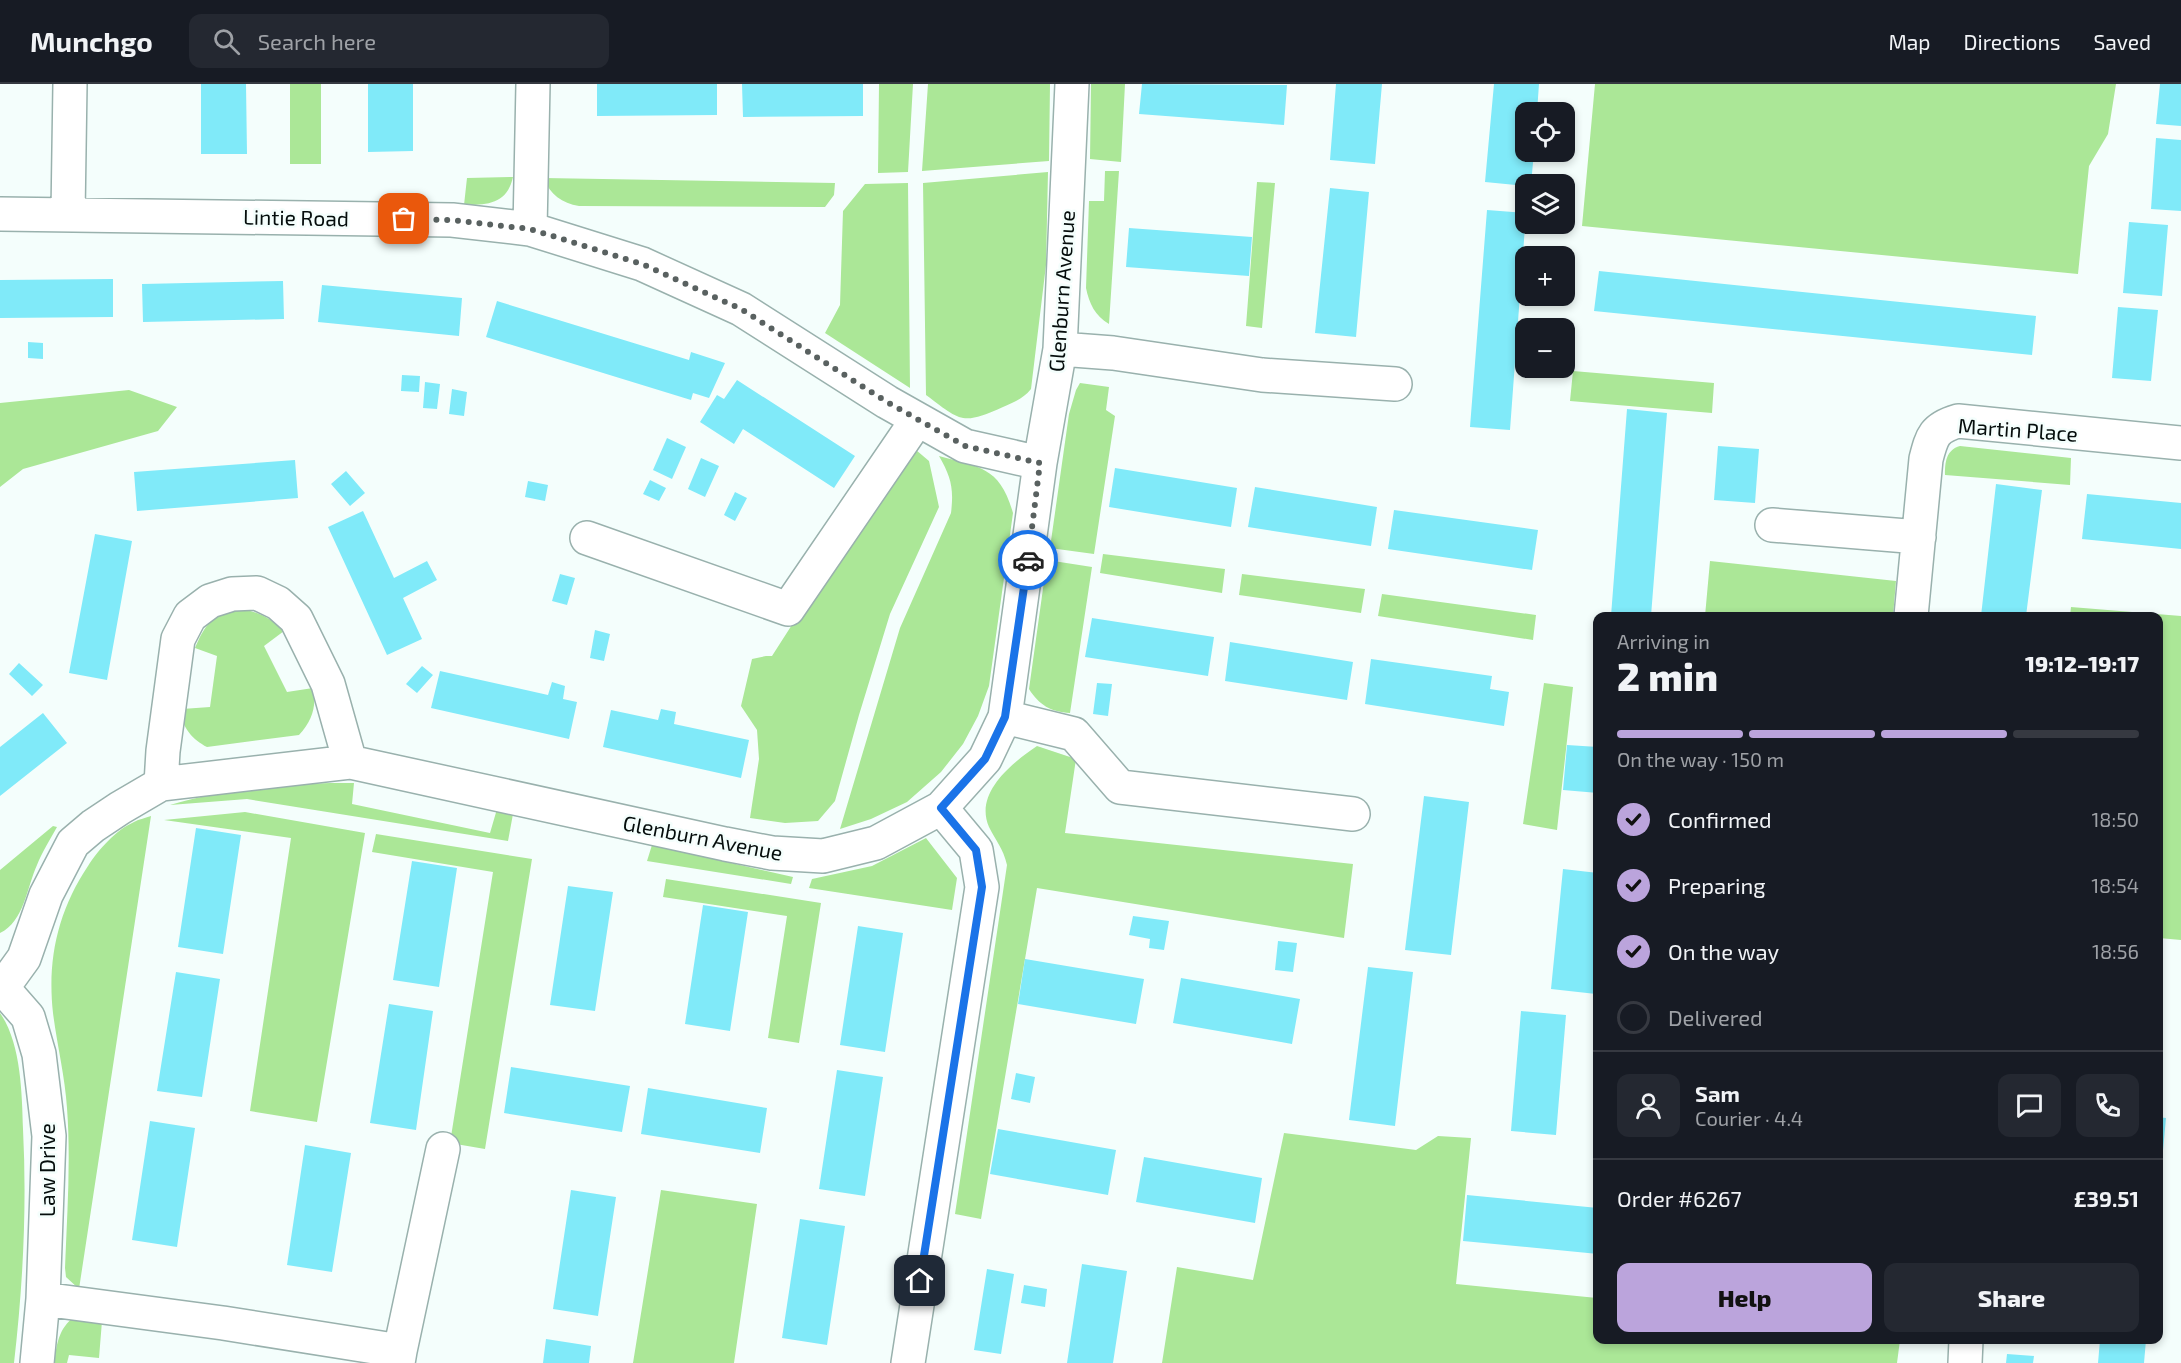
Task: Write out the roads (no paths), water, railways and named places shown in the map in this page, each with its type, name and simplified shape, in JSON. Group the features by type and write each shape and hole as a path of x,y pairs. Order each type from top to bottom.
{"street":[{"path":"68,214 70,84"},
{"path":"530,229 533,84"},
{"name":"Glenburn Avenue","path":"2,986 24,958 46,894 73,843 102,820 161,784 350,762 772,853 823,856 876,843 941,808 985,759 1005,717 1040,463 1060,349 1072,84"},
{"name":"Lintie Road","path":"0,214 452,220 530,229 642,264 741,309 917,420 965,446 1040,463"},
{"path":"1060,349 1113,353 1262,375 1395,384"},
{"path":"587,538 788,609 917,420"},
{"name":"Martin Place","path":"1911,612 1926,459 1932,438 1943,426 1958,421 2181,444"},
{"path":"1772,525 1919,537"},
{"path":"161,784 163,751 178,639 190,616 210,602 232,594 257,594 278,603 296,619 328,684 350,762"},
{"path":"1005,717 1074,734 1120,787 1353,813"},
{"path":"908,1363 982,887 976,850 941,808"},
{"name":"Law Drive","path":"2,986 28,1017 39,1054 49,1136 43,1299 37,1363"},
{"path":"43,1299 223,1323 399,1357 442,1149"},
{"path":"1965,1363 1966,1344"}]}
